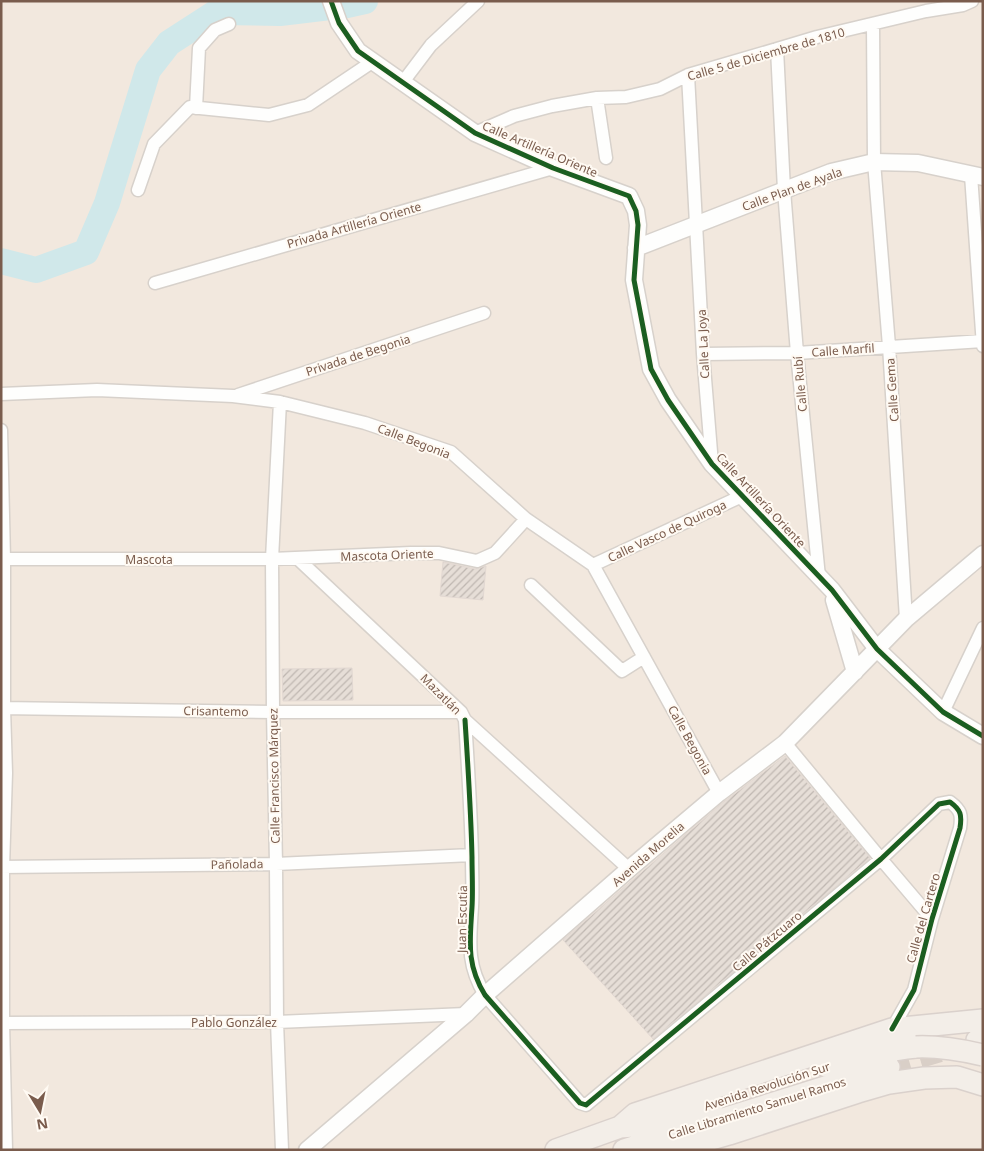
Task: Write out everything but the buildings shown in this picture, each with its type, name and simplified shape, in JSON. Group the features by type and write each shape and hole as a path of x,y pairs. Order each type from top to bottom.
{"main road":[{"path":"620,1127 634,1114 892,1029 981,1039"},
{"name":"Avenida Revolución Sur","path":"556,1150 620,1127 646,1125 682,1115 792,1075 861,1056 888,1050 930,1046 965,1050 981,1039"},
{"name":"Calle Libramiento Samuel Ramos","path":"624,1150 890,1067"},
{"path":"673,1150 889,1084 924,1078 957,1077 983,1085"}],"street":[{"name":"Calle Artillería Oriente","path":"331,1 339,23 358,52 476,133 553,168 629,196 636,210 638,224 634,280 651,369 668,400 712,464 832,590 878,649 943,712 983,736"},
{"path":"403,82 431,45 478,1"},
{"name":"Calle 5 de Diciembre de 1810","path":"476,133 514,116 552,106 597,98 626,97 660,89 688,75 817,37 926,11 963,5 972,1"},
{"path":"196,108 199,48 216,30 229,24"},
{"name":"Calle Gema","path":"873,24 874,162 889,346 906,619"},
{"name":"Calle Rubí","path":"777,49 784,190 818,577"},
{"path":"138,190 154,144 190,107 269,115 308,104 372,62"},
{"name":"Calle La Joya","path":"688,75 703,354 712,464"},
{"path":"597,98 606,158"},
{"name":"Calle Plan de Ayala","path":"636,248 830,172 874,162 918,163 977,176"},
{"name":"Privada Artillería Oriente","path":"154,283 553,168"},
{"path":"977,176 983,346"},
{"name":"Privada de Begonia","path":"233,396 484,313"},
{"name":"Calle Marfil","path":"703,354 797,353 983,341"},
{"name":"Calle Begonia","path":"1,394 97,390 233,396 280,402 365,423 451,452 526,519 593,565 719,793"},
{"name":"Calle Francisco Márquez","path":"280,402 272,559 277,1022 282,1150"},
{"path":"1,430 4,773 2,1023 6,1150"},
{"name":"Calle Vasco de Quiroga","path":"593,565 742,496"},
{"name":"Mascota Oriente","path":"297,558 440,553 477,561 495,553 526,519"},
{"name":"Avenida Morelia","path":"307,1150 466,1014 629,869 719,793 785,743 906,619 983,554"},
{"name":"Mascota","path":"3,559 297,558"},
{"name":"Mazatlán","path":"297,558 463,716 629,869"},
{"path":"531,585 622,671 644,657"},
{"path":"832,590 855,672"},
{"path":"943,712 983,628"},
{"name":"Crisantemo","path":"3,708 463,716"},
{"name":"Juan Escutia","path":"463,716 472,855 471,963 485,996 580,1103 586,1105"},
{"name":"Calle del Cartero","path":"785,743 932,919"},
{"name":"Calle Pátzcuaro","path":"586,1105 881,859 939,804 950,802 959,809"},
{"name":"Calle del Cartero","path":"892,1029 914,990 932,919 960,828 959,809"},
{"name":"Pañolada","path":"2,867 276,864 472,855"},
{"name":"Pablo González","path":"2,1023 277,1022 466,1014"}],"shaded area":[{"path":"1,1 983,1 983,1150 1,1150"}],"waterway":[{"path":"1,261 36,270 86,252 107,203 148,70 169,43 217,12 280,13 365,1"}],"tunnel":[{"path":"889,1067 949,1049"}],"cycle path":[{"path":"331,1 339,23 358,51 475,133 553,168 629,196 636,211 638,225 634,280 651,369 668,400 712,464 832,590 877,649 943,712 983,736"},
{"path":"465,720 472,857 471,952 475,973 485,995 580,1103 586,1105 881,859 939,804 950,802 960,813 960,828 932,919 914,990 892,1029"}]}
